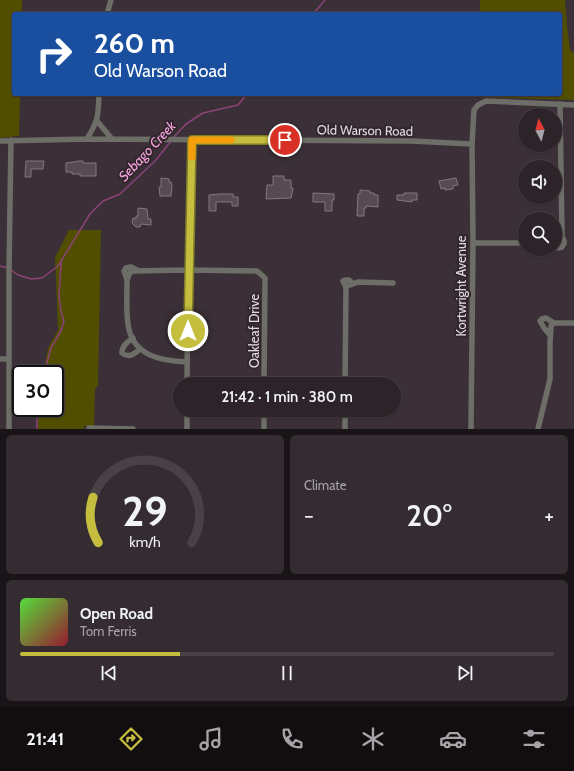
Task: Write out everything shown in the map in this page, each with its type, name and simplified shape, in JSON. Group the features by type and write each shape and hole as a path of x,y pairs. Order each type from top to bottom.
{"street":[{"path":"107,12 110,0"},
{"path":"87,139 97,121 99,96"},
{"path":"472,144 474,110 482,102 574,105"},
{"path":"560,104 561,212"},
{"path":"97,121 112,139"},
{"name":"Old Warson Road","path":"0,141 178,139 411,141 472,144"},
{"path":"9,429 11,140"},
{"path":"187,377 188,270 192,140"},
{"name":"Kortwright Avenue","path":"471,429 473,243 472,144"},
{"path":"562,237 565,244 562,247"},
{"path":"473,243 518,243"},
{"path":"187,362 162,360 144,353 140,349 133,338 128,325 127,281 124,271 126,268 130,267 136,270 188,270"},
{"name":"Oakleaf Drive","path":"188,270 257,271 265,278 264,377"},
{"path":"345,377 346,287 352,283 358,282 394,283"},
{"path":"550,335 540,321 542,319 546,318 556,323 574,323"},
{"path":"538,429 550,379 550,335 552,326 556,323"},
{"path":"133,338 122,349 122,353 129,356 140,349"},
{"path":"0,359 9,359"},
{"path":"187,417 187,429"},
{"path":"264,417 264,429"},
{"path":"345,417 345,429"},
{"path":"89,428 133,429"}],"shaded area":[{"path":"0,0 22,0 22,12 12,12 12,96 20,96 19,136 0,138"},
{"path":"480,0 565,0 570,50 574,53 574,100 478,97 562,96 562,12 480,12"},
{"path":"69,230 101,230 98,386 95,389 94,426 84,426 84,429 38,429 38,417 64,417 64,365 45,365 48,348 58,330 55,258"}],"building":[{"path":"26,161 44,161 43,169 31,169 31,177 25,177"},
{"path":"83,161 83,163 96,163 96,176 80,176 80,174 66,172 66,163"},
{"path":"273,176 284,176 284,180 291,180 291,188 293,188 291,198 266,199 267,185 273,185"},
{"path":"161,178 169,179 169,182 171,182 171,196 160,196 159,187 161,187"},
{"path":"456,178 458,185 453,186 453,189 441,189 439,181"},
{"path":"360,190 370,191 370,193 374,193 374,195 378,195 378,207 366,206 366,208 364,208 364,216 357,216 358,194 360,194"},
{"path":"313,193 334,194 334,200 332,200 332,211 325,211 325,202 313,202"},
{"path":"404,193 417,193 417,200 412,200 412,202 397,200 397,195 404,195"},
{"path":"233,194 233,197 238,197 238,206 232,206 232,202 216,202 216,211 209,211 209,195"},
{"path":"138,208 147,209 148,219 151,219 151,225 141,224 140,227 136,227 132,223 133,218 136,219 136,216 138,216"}],"waterway":[{"name":"Sebago Creek","path":"315,12 325,0"},
{"name":"Sebago Creek","path":"173,138 186,124 203,113 238,105 245,96"},
{"name":"Sebago Creek","path":"11,270 18,275 31,279 42,278 58,266 90,214 103,201 120,194 156,160 171,141"},
{"path":"46,365 51,348 61,331 64,321 59,296 61,263"},
{"name":"Sebago Creek","path":"0,266 8,268"},
{"path":"37,417 37,429"}],"slow traffic":[{"path":"192,157 192,140 231,140"}],"route":[{"path":"188,331 188,270 192,140 285,140"}]}
